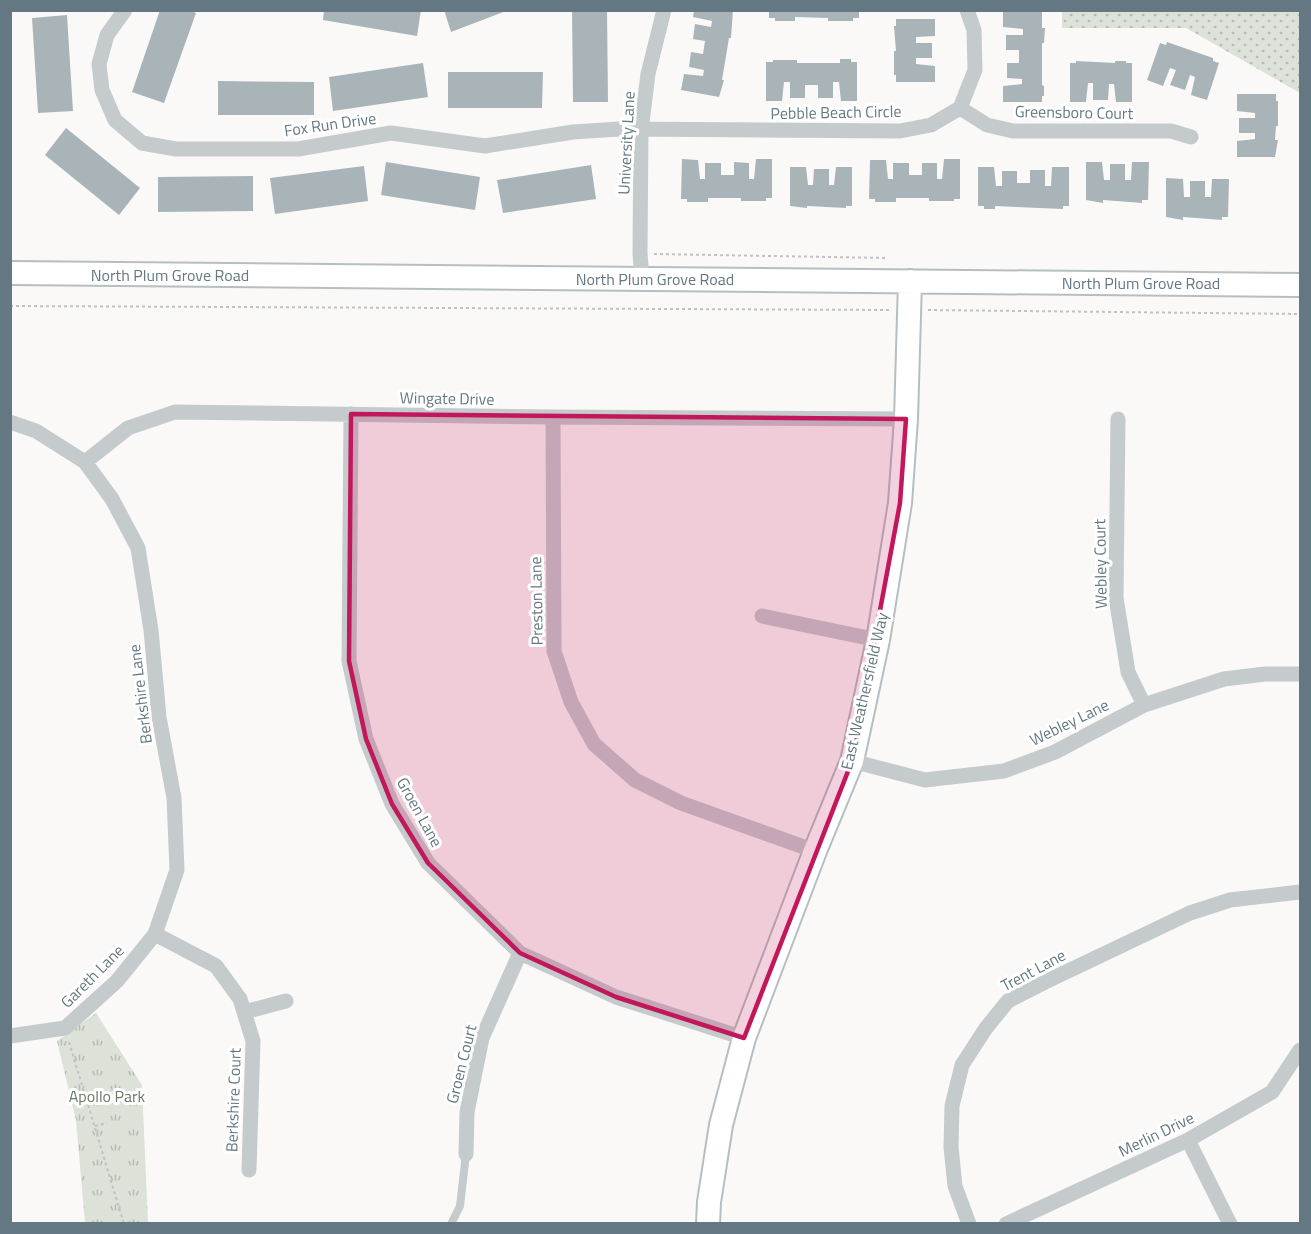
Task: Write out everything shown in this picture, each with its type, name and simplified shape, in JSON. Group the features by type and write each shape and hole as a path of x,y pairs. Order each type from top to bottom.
{"street":[{"name":"Fox Run Drive","path":"125,10 107,35 99,64 102,90 115,120 141,143 176,149 298,149 391,133 485,146 573,132 641,130"},
{"name":"University Lane","path":"642,279 640,253 641,130 648,74 664,10"},
{"path":"960,108 975,70 974,30 967,10"},
{"name":"Pebble Beach Circle","path":"641,130 900,131 931,125 960,108"},
{"name":"Greensboro Court","path":"960,108 987,125 1013,131 1171,131 1191,137"},
{"name":"North Plum Grove Road","path":"10,273 1300,285"},
{"name":"East Weathersfield Way","path":"708,1224 721,1125 744,1038 852,761 878,640 900,503 906,419 910,281"},
{"name":"Wingate Drive","path":"85,462 128,428 176,412 906,419"},
{"name":"Groen Lane","path":"351,414 349,661 366,739 392,804 428,863 520,953 616,996 744,1038"},
{"name":"Preston Lane","path":"553,417 554,651 571,702 594,744 635,780 681,803 815,851"},
{"name":"Webley Court","path":"1118,419 1116,598 1128,672 1144,705"},
{"path":"10,422 36,431 85,462"},
{"name":"Berkshire Lane","path":"85,462 112,499 138,548 151,630 159,717 174,798 177,870 155,934"},
{"path":"762,616 878,640"},
{"name":"Webley Lane","path":"852,761 925,780 1004,771 1055,752 1144,705 1224,679 1265,674 1300,674"},
{"name":"Trent Lane","path":"969,1224 955,1186 951,1147 952,1106 962,1065 986,1028 1008,1001 1190,913 1230,900 1300,892"},
{"name":"Berkshire Court","path":"155,934 216,966 240,999 253,1041 249,1170"},
{"name":"Gareth Lane","path":"10,1036 65,1028 117,981 155,934"},
{"name":"Groen Court","path":"466,1154 467,1112 482,1038 520,953"},
{"path":"244,1012 286,1001"},
{"name":"Merlin Drive","path":"1006,1224 1188,1140 1272,1092 1300,1050"},
{"path":"1188,1140 1230,1224"}],"lane":[{"path":"451,1224 460,1206 466,1154"}],"path":[{"path":"640,253 888,258"},
{"path":"10,306 884,310"},
{"path":"935,310 1300,314"},
{"path":"65,1028 124,1224"},
{"path":"86,1099 104,1096"},
{"path":"94,1127 107,1123"}],"highlighted area":[{"path":"351,414 906,419 900,503 852,761 744,1038 616,997 520,953 428,863 392,804 366,739 349,661"}],"green space":[{"path":"1062,11 1300,11 1300,93 1186,28 1062,28"},
{"name":"Apollo Park","path":"96,1013 142,1085 148,1223 85,1223 76,1120 57,1041"}],"building":[{"path":"160,10 189,10 196,13 164,103 132,92"},
{"path":"324,10 421,10 417,36 323,20"},
{"path":"444,10 506,10 506,11 451,32"},
{"path":"572,10 607,10 608,102 573,102"},
{"path":"694,10 733,10 731,38 729,38 722,80 724,80 719,97 681,90 684,74 703,76 704,70 689,67 691,52 703,54 705,41 693,39 695,24 711,27 712,21 693,17"},
{"path":"769,10 859,10 859,18 853,18 853,21 828,21 828,18 795,17 795,21 775,21 775,18 769,18"},
{"path":"1003,11 1042,11 1042,28 1045,28 1044,43 1042,43 1044,96 1042,96 1042,102 1003,102 1003,86 1022,84 1022,79 1007,78 1007,63 1019,63 1019,50 1006,50 1006,35 1023,35 1023,29 1003,27"},
{"path":"67,15 73,111 38,113 32,18"},
{"path":"896,19 935,19 935,36 916,37 916,43 932,43 932,58 916,58 916,64 935,66 935,82 896,82 894,26 896,26"},
{"path":"1167,42 1213,58 1213,61 1219,63 1207,100 1191,95 1195,77 1190,75 1185,90 1170,85 1176,70 1170,68 1163,86 1147,80 1160,43 1166,45"},
{"path":"840,59 851,59 851,62 857,62 857,101 841,101 839,82 833,82 833,98 818,98 818,85 805,85 805,98 790,98 790,82 784,82 782,101 766,101 766,62 797,60 797,63 840,63"},
{"path":"1076,61 1132,63 1132,102 1116,102 1114,84 1109,84 1108,100 1093,100 1093,83 1088,83 1086,102 1070,102 1070,63 1076,63"},
{"path":"423,63 428,97 333,111 329,77"},
{"path":"448,72 543,72 542,108 448,108"},
{"path":"218,81 314,82 314,115 218,115"},
{"path":"1237,94 1276,94 1278,126 1276,126 1275,140 1278,140 1275,157 1237,157 1237,141 1255,139 1255,133 1239,133 1239,118 1255,118 1255,113 1237,111"},
{"path":"66,128 140,188 119,215 45,155"},
{"path":"682,159 698,160 700,179 705,179 705,163 721,163 721,175 734,175 734,162 749,163 749,179 754,179 756,159 772,159 772,198 766,198 766,201 741,201 741,198 708,198 708,202 687,202 687,199 681,199"},
{"path":"944,159 960,159 960,199 929,201 929,198 896,198 896,202 875,202 875,199 869,199 870,160 886,160 888,179 893,179 893,163 909,163 909,175 922,175 922,163 937,163 937,179 942,179"},
{"path":"386,162 480,177 475,210 381,195"},
{"path":"1086,162 1102,162 1104,180 1110,180 1110,164 1125,164 1125,180 1131,180 1132,162 1149,162 1148,200 1142,200 1142,203 1103,200 1103,203 1086,200"},
{"path":"591,165 596,199 503,213 497,180"},
{"path":"364,166 368,201 275,214 270,178"},
{"path":"790,167 806,167 808,185 813,185 814,169 829,169 829,185 834,185 836,167 852,167 852,206 846,206 846,208 807,206 807,208 790,206"},
{"path":"978,167 994,167 996,186 1002,186 1002,171 1017,171 1017,183 1030,183 1030,170 1045,170 1045,186 1051,186 1052,167 1069,167 1069,206 1063,206 1063,209 995,206 995,209 984,209 984,206 978,206"},
{"path":"253,176 253,211 158,212 158,177"},
{"path":"1166,178 1183,179 1184,197 1190,197 1190,181 1205,181 1205,197 1211,197 1212,179 1229,179 1228,217 1222,217 1222,220 1183,217 1183,220 1166,217"}]}
